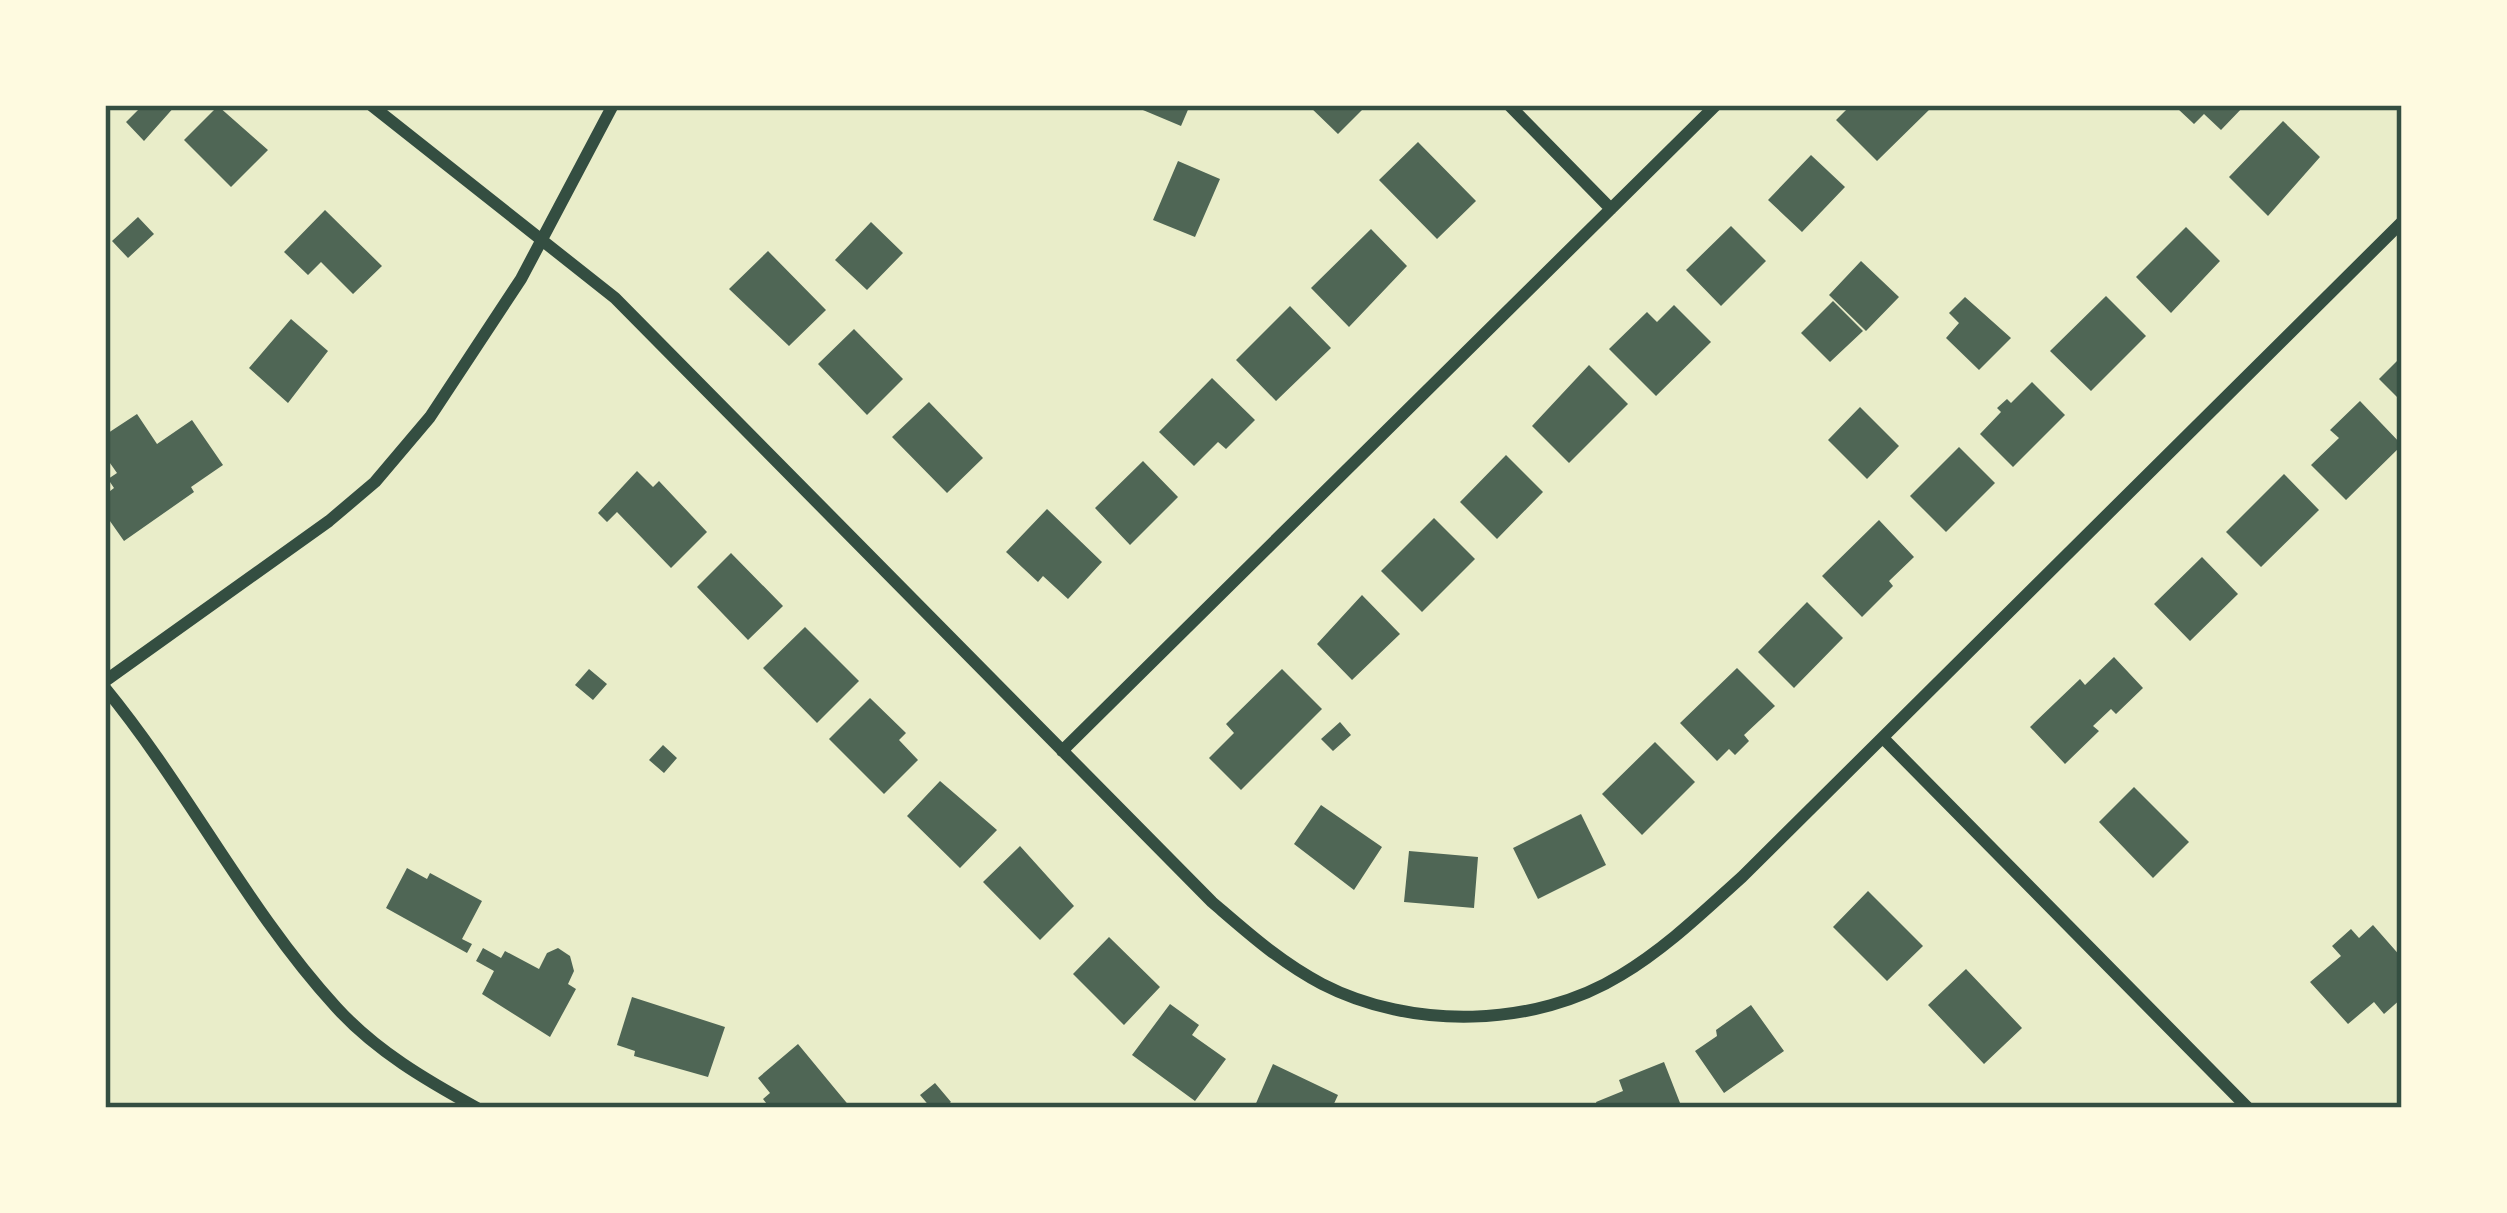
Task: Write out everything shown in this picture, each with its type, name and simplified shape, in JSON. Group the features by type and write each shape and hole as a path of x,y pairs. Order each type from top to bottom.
{"street":[{"path":"371,105 615,298 1212,902 1286,963 1347,995 1425,1014 1464,1016 1535,1009 1618,978 1661,949 1742,878 2402,222"},
{"path":"477,1108 387,1054 337,1008 105,685 375,482 443,397 520,279 613,105"},
{"path":"1509,105 1611,209"},
{"path":"1062,751 1716,105"},
{"path":"1883,738 2248,1108"}],"building":[{"path":"137,105 176,105 144,141 126,122 140,108"},
{"path":"1131,105 1190,105 1181,126"},
{"path":"1308,105 1367,105 1338,134"},
{"path":"1851,105 1931,108 1877,161 1836,120"},
{"path":"2182,105 2245,105 2221,130 2204,114 2194,124 2178,109"},
{"path":"218,106 268,150 231,187 184,140"},
{"path":"2283,121 2320,157 2268,216 2229,177"},
{"path":"1418,142 1476,201 1437,239 1379,180"},
{"path":"1811,155 1845,187 1802,232 1768,200"},
{"path":"1178,161 1220,179 1195,237 1153,220"},
{"path":"325,210 382,266 353,294 321,262 308,275 284,252"},
{"path":"138,217 154,234 128,258 112,241"},
{"path":"871,222 903,253 867,290 835,260"},
{"path":"1731,226 1766,261 1721,306 1686,270"},
{"path":"2186,227 2220,261 2171,313 2136,277"},
{"path":"1371,229 1407,266 1349,327 1311,288"},
{"path":"768,251 826,310 789,346 729,289"},
{"path":"1861,261 1899,297 1866,331 1829,295"},
{"path":"2106,296 2146,336 2091,391 2050,351"},
{"path":"1965,297 2011,338 1979,370 1946,338 1959,323 1949,313"},
{"path":"1833,301 1863,331 1830,362 1801,333"},
{"path":"1674,305 1711,342 1656,396 1609,349 1647,312 1657,322"},
{"path":"1290,306 1331,348 1276,401 1236,360"},
{"path":"291,319 328,351 288,403 249,368"},
{"path":"854,329 903,379 867,415 818,364"},
{"path":"2402,356 2402,402 2379,379"},
{"path":"1589,365 1628,404 1569,463 1532,426"},
{"path":"1212,378 1255,420 1226,449 1218,442 1194,466 1159,432"},
{"path":"2032,382 2065,415 2013,467 1980,434 2001,412 1997,408 2007,399 2011,403"},
{"path":"2360,401 2402,445 2346,500 2311,465 2339,438 2330,430"},
{"path":"929,402 983,458 947,493 892,437"},
{"path":"1860,407 1899,446 1867,479 1828,440"},
{"path":"137,414 157,444 192,420 223,465 191,487 194,492 124,541 105,514 105,495 114,488 108,479 117,473 105,456 105,435"},
{"path":"1959,447 1995,483 1946,532 1910,496"},
{"path":"1506,455 1543,492 1497,539 1460,502"},
{"path":"1143,461 1178,497 1130,545 1095,508"},
{"path":"637,471 653,487 659,481 707,532 671,568 617,512 607,522 598,513"},
{"path":"2284,474 2319,510 2261,567 2226,532"},
{"path":"1047,509 1102,562 1068,599 1043,576 1038,582 1006,552"},
{"path":"1434,518 1475,559 1422,612 1381,571"},
{"path":"1879,520 1914,557 1862,617 1822,576"},
{"path":"731,553 783,606 748,640 697,587"},
{"path":"2202,557 2238,594 2190,641 2154,604"},
{"path":"1362,595 1400,634 1352,680 1317,644"},
{"path":"1807,602 1843,638 1794,688 1758,652"},
{"path":"805,627 859,681 817,723 763,668"},
{"path":"2114,657 2143,688 2116,714 2111,709 2093,726 2099,731 2065,764 2030,727 2080,679 2085,685"},
{"path":"1737,668 1775,706 1744,735 1749,741 1735,755 1729,749 1717,761 1680,723"},
{"path":"589,669 607,684 593,700 575,685"},
{"path":"1282,669 1322,709 1241,790 1209,758 1234,733 1226,724"},
{"path":"870,698 906,733 899,740 918,760 884,794 829,739"},
{"path":"1340,722 1351,735 1333,751 1321,739"},
{"path":"1655,742 1695,782 1642,835 1602,794"},
{"path":"663,745 677,758 664,773 649,760"},
{"path":"940,781 997,830 960,868 907,816"},
{"path":"2134,787 2189,842 2153,878 2099,822"},
{"path":"1321,805 1382,847 1354,890 1294,844"},
{"path":"1581,814 1606,865 1538,899 1513,848"},
{"path":"1020,846 1074,906 1040,940 983,882"},
{"path":"1409,851 1478,857 1474,908 1404,902"},
{"path":"407,868 427,879 430,873 482,901 462,939 472,944 467,953 386,908"},
{"path":"1868,891 1923,946 1887,981 1833,927"},
{"path":"2373,925 2402,958 2402,998 2384,1014 2374,1002 2348,1024 2310,982 2341,956 2332,946 2351,929 2359,938"},
{"path":"1109,937 1160,987 1124,1025 1073,974"},
{"path":"483,948 501,958 505,951 539,969 547,953 558,948 570,956 574,971 568,984 576,989 550,1037 482,994 494,971 476,961"},
{"path":"1966,969 2022,1028 1984,1064 1928,1005"},
{"path":"632,997 725,1027 708,1077 634,1056 635,1051 617,1045"},
{"path":"1170,1004 1199,1025 1192,1035 1226,1059 1195,1101 1132,1055"},
{"path":"1751,1005 1784,1051 1724,1093 1695,1051"},
{"path":"798,1044 851,1108 770,1108 763,1099 770,1093 758,1078"},
{"path":"1664,1062 1682,1108 1598,1108 1596,1102 1623,1091 1619,1080"},
{"path":"1273,1064 1338,1095 1332,1108 1254,1108"},
{"path":"935,1083 951,1102 944,1108 931,1108 920,1095"}]}
